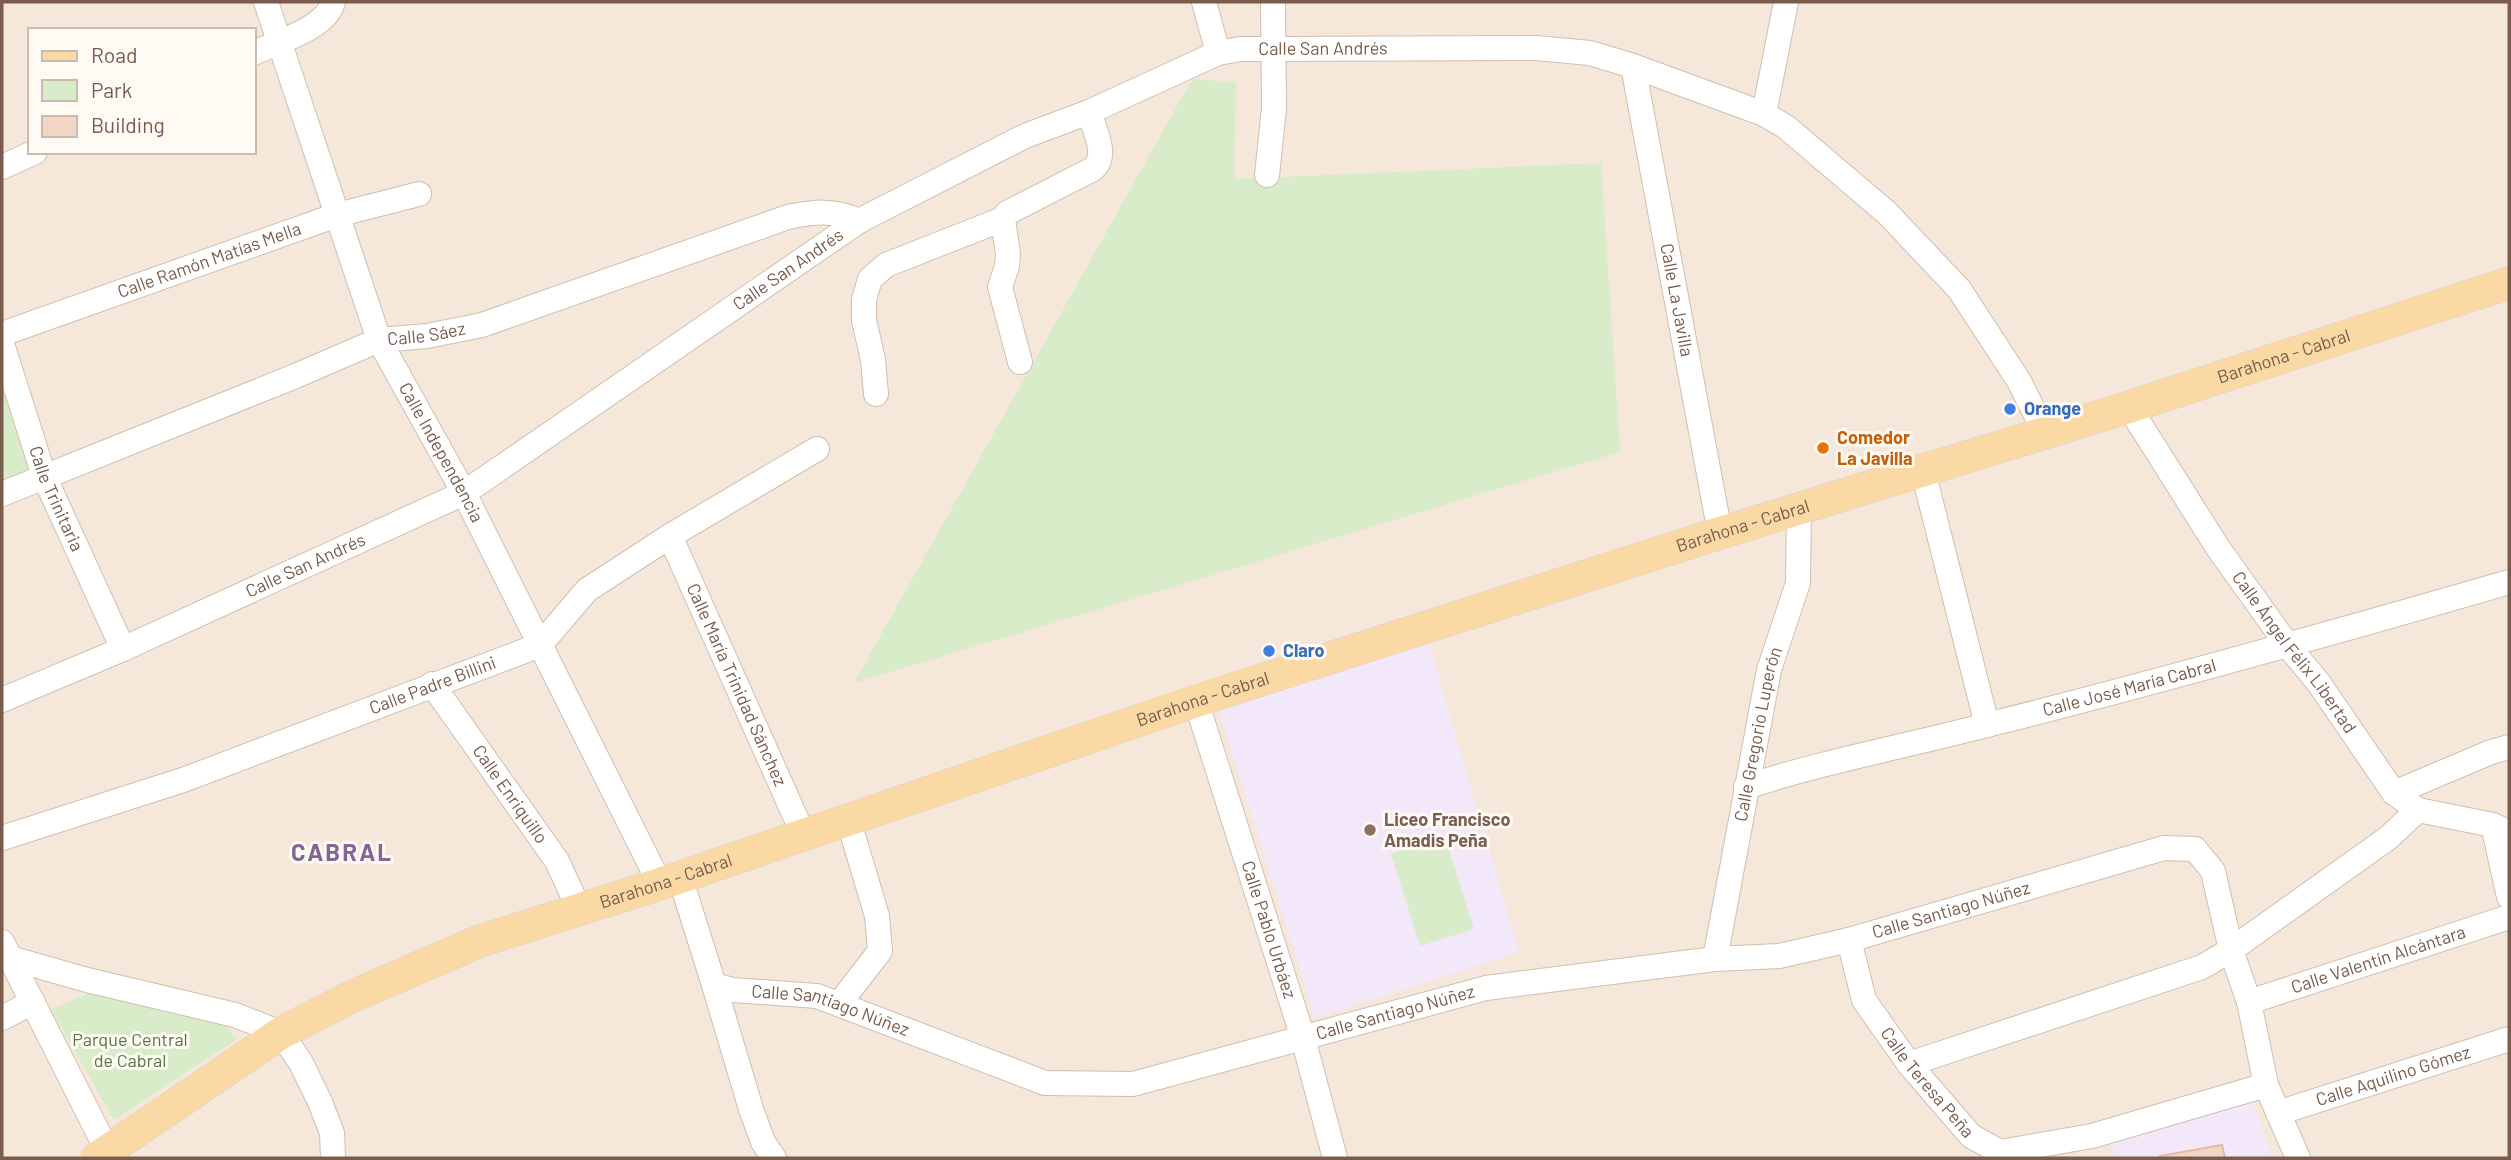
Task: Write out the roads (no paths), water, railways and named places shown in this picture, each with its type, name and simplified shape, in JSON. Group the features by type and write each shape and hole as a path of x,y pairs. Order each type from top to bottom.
{"main road":[{"name":"Barahona - Cabral","path":"104,1156 281,1033 355,995 480,941 670,880 1196,701 1720,533 2129,407 2509,284"}],"street":[{"name":"Calle Independencia","path":"266,2 379,340 464,493 540,645 670,880"},
{"path":"256,52 317,24 332,7 333,2"},
{"path":"1204,2 1218,53"},
{"path":"1267,175 1274,108 1273,2"},
{"path":"1764,114 1786,2"},
{"name":"Calle San Andrés","path":"2,700 123,649 464,493 859,221 1025,136 1089,112 1218,53 1241,49 1536,48 1590,53 1764,114 1786,127 1878,205 1959,289 2019,381 2045,433"},
{"name":"Calle La Javilla","path":"1633,66 1720,533"},
{"path":"876,394 864,320 864,300 870,279 886,265 1003,219 1007,213 1100,163 1102,156 1089,112"},
{"path":"2,167 31,154"},
{"name":"Calle Ramón Matías Mella","path":"2,334 337,215 419,194"},
{"name":"Calle Sáez","path":"2,495 379,340 426,336 482,325 788,217 822,211 846,215 859,221"},
{"path":"1003,219 1007,266 1000,286 1020,362"},
{"name":"Calle Trinitaria","path":"2,344 44,476 123,649"},
{"name":"Calle Ángel Félix Libertad","path":"2129,407 2218,548 2288,646 2318,682 2394,793 2418,810 2501,829"},
{"name":"Calle Padre Billini","path":"2,838 183,780 540,645 587,590 670,536 817,449"},
{"path":"1923,471 1987,725"},
{"name":"Calle Gregorio Luperón","path":"1715,959 1769,670 1798,583 1798,510"},
{"name":"Calle María Trinidad Sánchez","path":"670,536 803,834"},
{"name":"Calle José María Cabral","path":"1746,787 1786,774 1987,725 2288,646 2509,582"},
{"name":"Calle Enriquillo","path":"432,684 557,861 579,909"},
{"name":"Calle Pablo Urbáez","path":"1196,701 1303,1038 1335,1158"},
{"path":"2394,793 2509,747"},
{"path":"1909,1064 2202,967 2231,950 2388,838 2418,810"},
{"path":"839,1004 880,951 877,916 848,819"},
{"path":"2501,829 2509,897"},
{"name":"Calle Santiago Núñez","path":"714,985 733,990 817,996 1045,1083 1133,1084 1486,988 1715,959 1779,956 1849,940 2164,848 2195,849 2213,871 2231,950"},
{"path":"670,880 714,985 763,1142 774,1158"},
{"name":"Calle Valentín Alcántara","path":"2249,1002 2509,917"},
{"name":"Calle Teresa Peña","path":"1849,940 1864,1000 1909,1064 1971,1136 2000,1152 2092,1136 2266,1085"},
{"path":"6,950 87,980 235,1015 281,1033 301,1063 320,1102 332,1133 332,1158"},
{"path":"6,950 104,1156"},
{"path":"2231,950 2249,1002 2266,1085 2298,1158"},
{"path":"2,1018 33,1002"},
{"name":"Calle Aquilino Gómez","path":"2278,1113 2509,1039"}],"place":[{"name":"Orange","path":"2010,409"},
{"name":"Comedor La Javilla","path":"1823,448"},
{"name":"Claro","path":"1269,651"},
{"name":"Liceo Francisco Amadis Peña","path":"1370,830"}],"district":[{"name":"CABRAL","path":"342,853"}],"park label":[{"name":"Parque Central de Cabral","path":"130,1050"}]}
